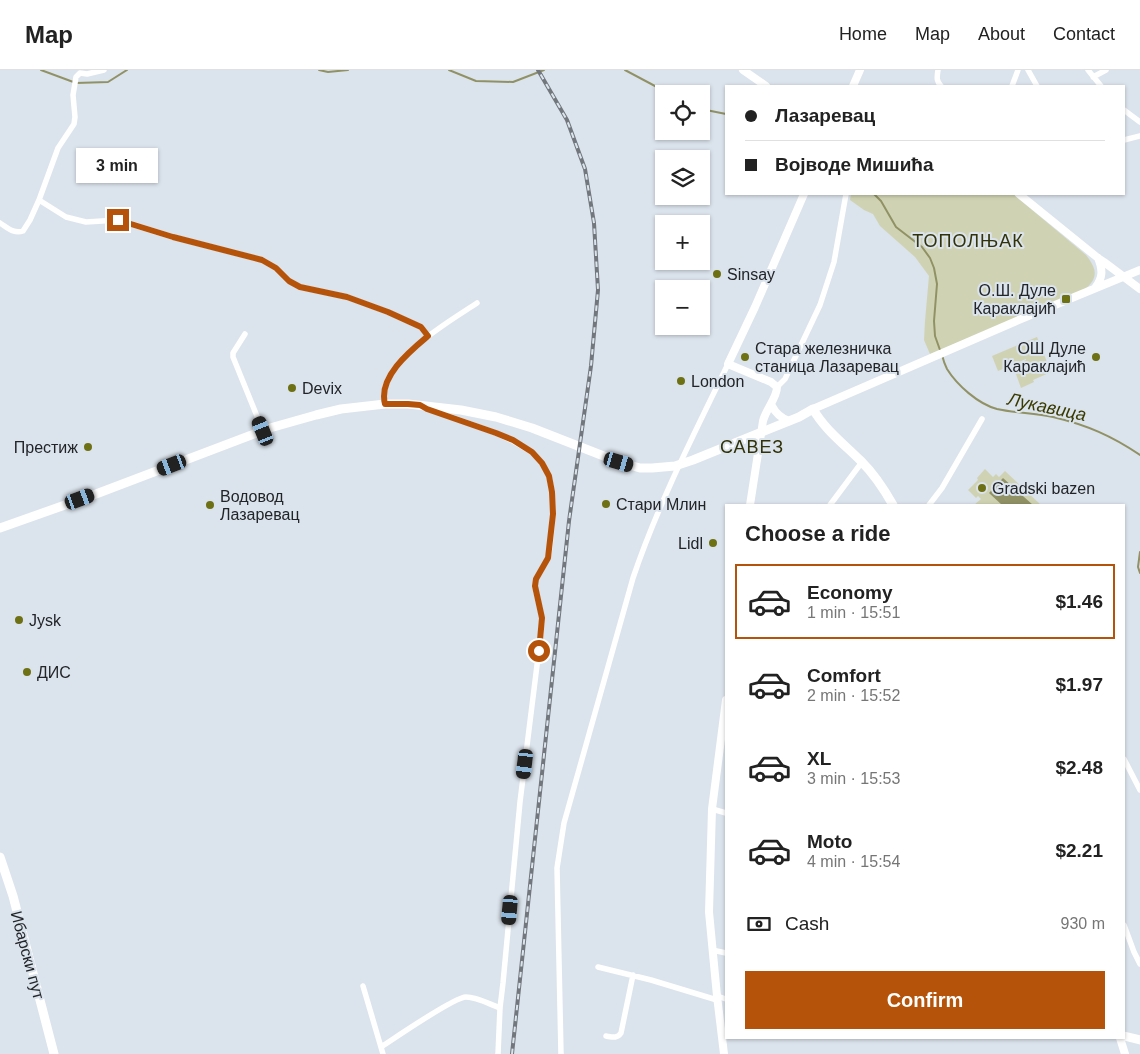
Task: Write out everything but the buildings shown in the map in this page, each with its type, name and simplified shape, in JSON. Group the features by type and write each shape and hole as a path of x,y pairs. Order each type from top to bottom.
{"main road":[{"path":"0,528 263,431 316,414 385,404 420,405 496,417 532,428 619,462 640,468 665,468 682,464 813,410 823,423 877,479 891,504"},
{"name":"Ибарски пут","path":"0,857 13,896 54,1054"},
{"path":"1125,1036 1140,1040"}],"street":[{"path":"0,223 18,233 23,231 39,200 58,148 74,124 76,117 73,95 75,79 80,74 104,70"},
{"path":"743,70 765,85"},
{"path":"853,85 860,70"},
{"path":"938,70 936,78 940,85"},
{"path":"1012,85 1018,70"},
{"path":"1028,70 1036,85"},
{"path":"1088,70 1100,85"},
{"path":"1093,77 1106,70"},
{"path":"1125,111 1140,122"},
{"path":"1125,140 1140,136"},
{"path":"560,1054 557,868 564,823 627,596 659,509 755,307 804,195"},
{"path":"750,504 761,433 769,420 777,387 785,379 820,305 834,262 846,195"},
{"path":"1020,195 1098,258 1140,289"},
{"path":"39,200 66,217 86,222 118,220 173,237 262,260 276,268 289,281 300,287 347,297 388,312 421,327 428,336"},
{"path":"1094,289 1102,274 1098,258"},
{"path":"813,410 1140,270"},
{"path":"385,404 384,390 389,377 407,354 428,336 477,303"},
{"path":"245,334 233,353 233,357 263,431"},
{"path":"728,364 771,382 777,387"},
{"path":"772,404 777,415 789,421"},
{"path":"420,405 513,440 532,452 542,463 549,476 552,492 553,514 548,558 536,579 535,586 542,618 541,633 520,802 500,1008 498,1054"},
{"path":"930,504 942,488 982,419"},
{"path":"831,504 862,462"},
{"path":"724,1054 709,912 712,809 725,708"},
{"path":"1125,762 1140,790"},
{"path":"712,809 725,813"},
{"path":"1125,928 1140,964"},
{"path":"712,950 725,953"},
{"path":"598,967 725,1000"},
{"path":"606,1036 616,1038 621,1034 633,975"},
{"path":"363,986 382,1051 445,1007 462,998 468,997 500,1008"},
{"path":"1120,1039 1125,1054"}],"shaded area":[{"path":"851,195 1014,195 1086,255 1094,269 1094,277 1089,286 1084,290 930,354 924,340 929,276 915,257 880,226 873,214 850,200"},
{"path":"1037,337 1051,372 1021,388 1013,366 1026,359 998,371 992,356"},
{"path":"985,469 993,477 996,474 999,477 1005,471 1040,504 975,504 981,499 978,496 976,498 968,490 978,480 977,478"},
{"path":"1003,478 1032,504 1001,504 989,493"}],"waterway":[{"name":"Лукавица","path":"41,70 76,83 108,82 127,70"},
{"name":"Лукавица","path":"319,70 328,72 348,70"},
{"name":"Лукавица","path":"449,70 476,81 513,82 544,70"},
{"name":"Лукавица","path":"625,70 655,86"},
{"name":"Лукавица","path":"710,111 725,114"},
{"name":"Лукавица","path":"875,195 881,201 896,227 922,247 930,258 937,284 934,321 935,336 940,350"},
{"name":"Лукавица","path":"942,355 947,369 956,381 969,393 990,407 1065,420 1099,432 1140,455"},
{"path":"1140,552 1138,567 1140,573"}],"railway":[{"path":"512,1054 569,521 591,366 598,290 594,223 585,169 567,120 538,70"}],"place":[{"name":"Sinsay","path":"717,274"},
{"name":"О.Ш. Дуле Караклајић","path":"1066,299"},
{"name":"Стара железничка станица Лазаревац","path":"745,357"},
{"name":"ОШ Дуле Караклајић","path":"1096,357"},
{"name":"London","path":"681,381"},
{"name":"Devix","path":"292,388"},
{"name":"Престиж","path":"88,447"},
{"name":"Gradski bazen","path":"982,488"},
{"name":"Стари Млин","path":"606,504"},
{"name":"Водовод Лазаревац","path":"210,505"},
{"name":"Lidl","path":"713,543"},
{"name":"Jysk","path":"19,620"},
{"name":"ДИС","path":"27,672"}],"district":[{"name":"ТОПОЛЊАК","path":"968,241"},
{"name":"САВЕЗ","path":"752,447"}],"route":[{"path":"118,220 173,237 262,260 276,268 289,281 300,287 347,297 409,321 425,331 428,336 414,347 389,377 384,390 385,404 420,405 513,440 532,452 542,463 549,476 553,514 550,547 548,558 536,579 535,586 542,618 539,651"}]}
